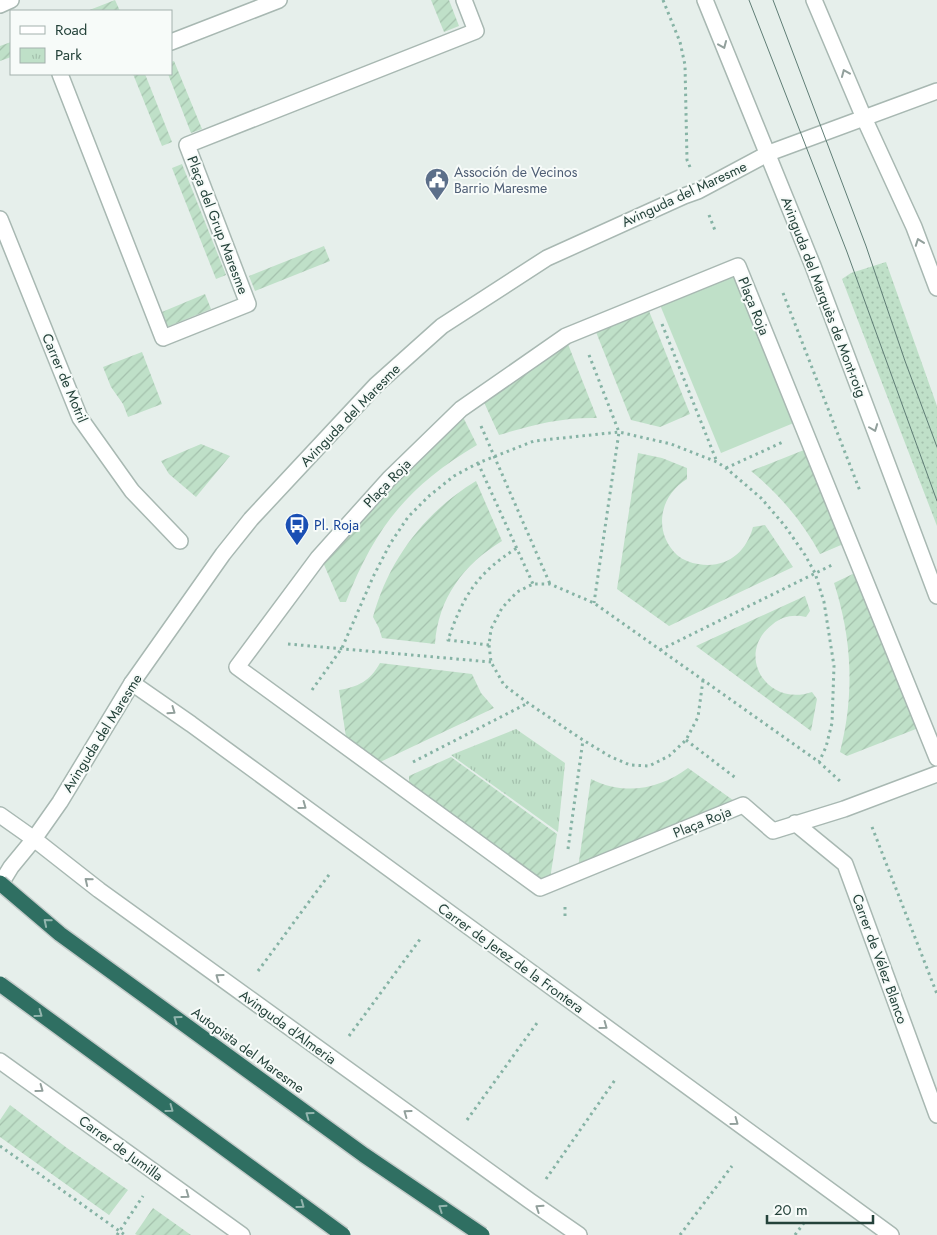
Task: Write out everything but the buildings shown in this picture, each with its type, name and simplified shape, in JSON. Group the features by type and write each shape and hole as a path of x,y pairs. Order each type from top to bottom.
{"highway":[{"name":"Autopista del Maresme","path":"0,884 60,934 364,1155 482,1235"},
{"path":"0,984 343,1235"}],"street":[{"path":"0,4 11,0"},
{"path":"172,42 279,0"},
{"name":"Plaça del Grup Maresme","path":"60,75 163,338 248,304 187,145 476,31 464,0"},
{"name":"Avinguda del Marquès de Mont-roig","path":"705,0 813,266 937,596"},
{"path":"814,0 864,118 914,227 937,288"},
{"name":"Avinguda del Maresme","path":"0,884 34,839 67,790 132,683 222,554 251,519 376,384 442,326 546,258 698,191 769,154 937,92"},
{"name":"Carrer de Motril","path":"0,219 80,418 132,490 180,541"},
{"name":"Plaça Roja","path":"937,758 738,266 566,336 461,409 389,479 318,558 237,666 540,888 744,805 773,831 863,802 937,774"},
{"name":"Carrer de Jerez de la Frontera","path":"132,683 191,724 891,1235"},
{"name":"Avinguda d'Almeria","path":"0,815 113,901 580,1235"},
{"name":"Carrer de Vélez Blanco","path":"795,823 845,864 937,1115"},
{"name":"Carrer de Jumilla","path":"0,1061 242,1235"}],"path":[{"path":"663,0 680,42 685,65 687,160"},
{"path":"653,301 716,462"},
{"path":"579,330 619,432 594,603"},
{"path":"470,403 550,584"},
{"path":"298,711 342,648 373,576 390,544 408,517 429,496 454,476 478,463 534,441 619,432 671,444 726,468 761,498 785,526 805,555 815,573 824,602 834,666 832,723 826,747 819,762"},
{"path":"726,468 805,432"},
{"path":"478,463 533,584"},
{"path":"488,645 448,640 457,614 480,577 496,561 517,548"},
{"path":"660,650 855,555"},
{"path":"703,680 698,717 686,740 669,756 656,763 649,766 630,765 611,757 583,740 504,685 491,662 488,645 491,629 502,608 517,592 533,584 550,584 594,603 660,650 703,680 819,762 863,802 937,994"},
{"path":"256,641 491,662"},
{"path":"387,776 528,703"},
{"path":"565,917 564,879 583,740"},
{"path":"258,972 331,872"},
{"path":"349,1036 421,938"},
{"path":"467,1120 536,1023"},
{"path":"542,1183 615,1080"},
{"path":"0,1146 125,1235"},
{"path":"680,1235 732,1166"},
{"path":"117,1235 143,1196"},
{"path":"795,1235 806,1220"}],"green space":[{"path":"115,0 120,10 90,10"},
{"path":"431,0 449,0 459,26 444,32"},
{"path":"10,42 10,57 0,61 0,46"},
{"path":"174,61 202,129 191,133 168,75 172,75 172,62"},
{"path":"133,75 145,75 172,142 162,146"},
{"path":"182,164 226,275 216,279 172,168"},
{"path":"324,246 330,261 255,291 249,276"},
{"path":"886,262 937,406 937,526 842,279 851,273"},
{"path":"738,266 801,420 721,453 658,300"},
{"path":"205,294 211,309 167,327 162,312"},
{"path":"647,306 690,414 660,427 631,420 594,327"},
{"path":"566,339 597,418 547,422 499,435 482,398"},
{"path":"142,352 162,404 128,417 123,404 111,387 103,367"},
{"path":"461,413 477,445 432,476 396,511 369,552 346,602 340,602 322,560"},
{"path":"201,444 230,456 196,497 169,474 161,461"},
{"path":"809,448 848,542 820,554 790,509 751,471"},
{"path":"638,453 662,458 687,468 687,479 670,495 662,515 664,536 669,546 679,557 687,561 708,565 726,561 740,551 750,536 753,527 765,525 793,567 669,626 617,589"},
{"path":"476,481 502,541 476,560 455,584 441,612 435,644 382,638 373,617 380,596 399,557 425,522 458,493"},
{"path":"859,571 921,727 847,756 840,752 848,709 848,646 845,625 834,583"},
{"path":"805,596 810,611 806,617 788,616 773,624 762,636 756,649 756,662 761,675 769,685 781,692 796,695 812,692 817,699 811,731 696,646"},
{"path":"380,663 472,674 481,693 494,708 376,764 347,744 339,690 352,687 368,679"},
{"path":"516,729 565,763 558,832 451,755"},
{"path":"451,757 557,834 550,879 540,884 409,789 409,776"},
{"path":"688,768 737,803 578,868 591,779 616,787 641,788 666,781"},
{"path":"10,1105 67,1148 128,1190 109,1215 0,1137 0,1120"},
{"path":"153,1208 191,1235 135,1234"}],"tram line":[{"path":"749,0 847,252 937,501"},
{"path":"773,0 866,246 905,361 937,447"}],"place":[{"name":"Associón de Vecinos Barrio Maresme","path":"437,201"},
{"name":"Pl. Roja","path":"297,546"}]}
